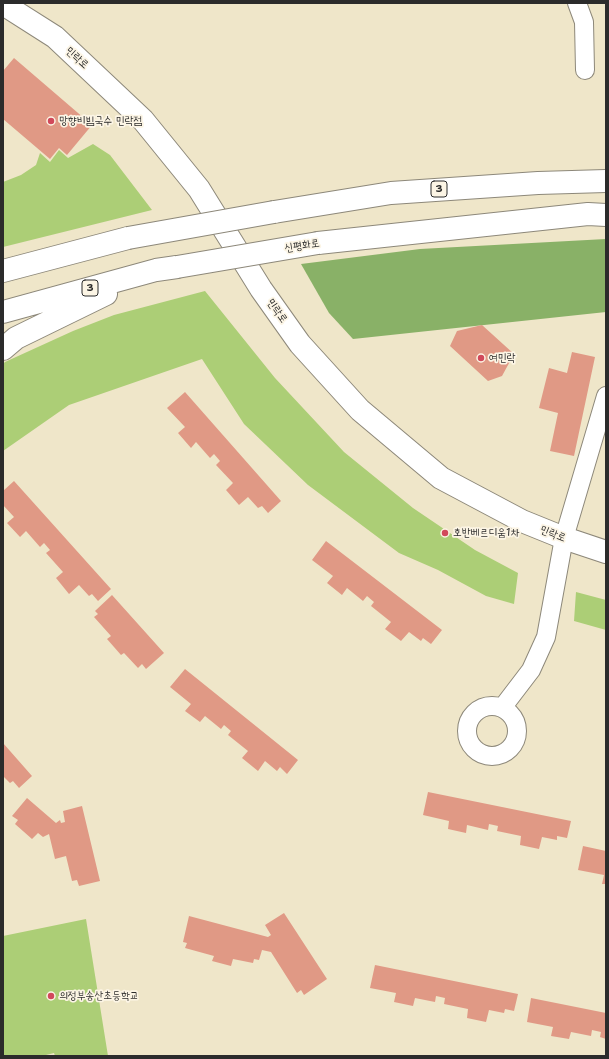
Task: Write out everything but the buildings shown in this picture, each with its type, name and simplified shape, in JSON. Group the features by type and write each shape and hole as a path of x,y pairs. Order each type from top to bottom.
{"main road":[{"name":"민락로","path":"3,4 55,37 143,120 199,189 261,289 300,344 360,410 441,478 522,521 564,538 606,552"},
{"name":"3","path":"3,271 128,238 391,193 538,183 606,181"},
{"name":"신평화로","path":"3,312 156,270 318,243 588,214 606,214"},
{"path":"3,349 16,338 156,270"}],"street":[{"path":"577,3 584,22 585,70"},
{"path":"502,708 531,670 546,637 564,538 606,396"}],"green space":[{"path":"93,144 110,155 152,210 3,247 3,182 21,175 36,165 40,153 50,162 59,150 68,158"},
{"path":"606,239 606,312 353,339 329,313 301,264 420,249"},
{"path":"205,291 275,378 344,452 413,508 475,550 518,573 514,604 486,596 438,570 399,553 308,485 244,424 202,359 69,405 3,451 3,364 5,362 73,331 114,315"},
{"path":"576,592 606,600 606,630 574,621"},
{"name":"의정부송산초등학교","path":"86,919 108,1056 55,1056 54,1053 42,1056 3,1056 3,936"}],"place":[{"name":"망향비빔국수 민락점","path":"51,121"},
{"name":"여민락","path":"481,358"},
{"name":"호반베르디움1차","path":"445,533"},
{"name":"의정부송산초등학교","path":"51,996"}]}
